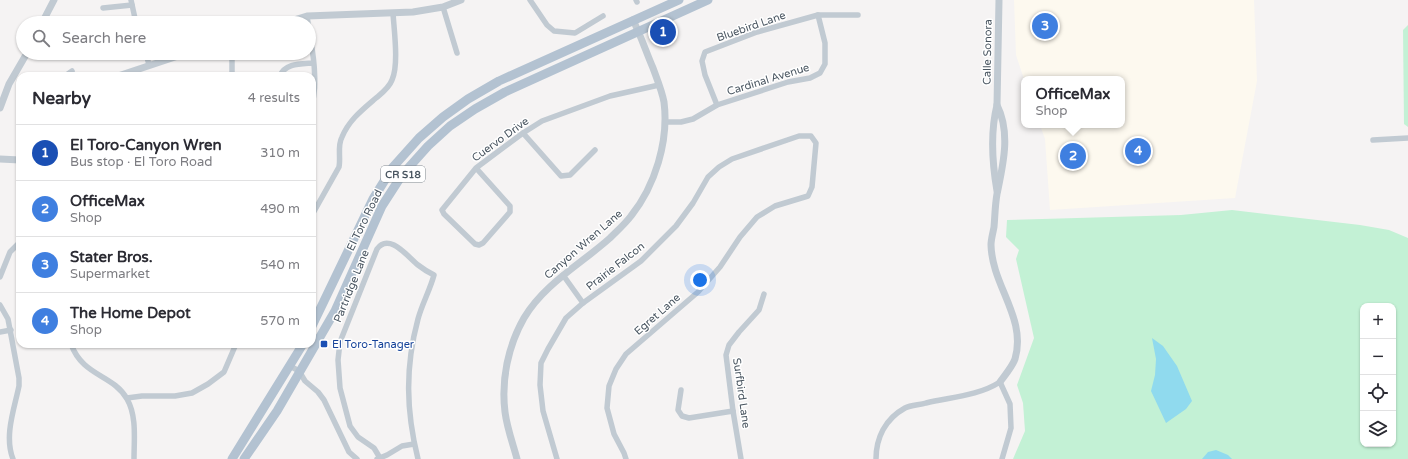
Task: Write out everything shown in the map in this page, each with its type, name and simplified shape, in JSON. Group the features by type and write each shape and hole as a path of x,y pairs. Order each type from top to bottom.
{"main road":[{"name":"El Toro Road","path":"316,318 373,199 393,167 419,138 443,116 499,81 679,0"},
{"name":"El Toro Road","path":"316,342 334,311 382,206 402,175 428,146 456,122 505,92 708,0"},
{"path":"232,459 300,348"},
{"name":"El Toro Road","path":"244,459 277,411 312,348"}],"street":[{"path":"46,16 54,0"},
{"path":"316,19 413,12 443,7 461,0"},
{"path":"531,0 547,25 554,31 575,33 603,16"},
{"name":"Calle Sonora","path":"997,194 992,137 997,105 999,0"},
{"path":"103,8 131,2 134,16"},
{"path":"443,7 457,53"},
{"path":"316,208 338,167 340,160 339,146 341,138 347,127 359,112 389,86 393,80 396,69 393,13"},
{"name":"Bluebird Lane","path":"717,105 705,75 702,61 706,52 757,32 818,15 858,15"},
{"name":"Cardinal Avenue","path":"665,122 681,122 693,119 717,105 788,82 810,78 820,73 825,64 825,43 818,15"},
{"name":"Canyon Wren Lane","path":"517,459 505,412 504,388 507,363 518,329 539,298 563,275 609,238 631,216 648,190 658,165 665,122 664,102 639,32 633,20"},
{"path":"17,72 23,60"},
{"path":"148,60 149,65"},
{"path":"129,72 164,60"},
{"path":"232,60 232,72"},
{"path":"313,60 313,72"},
{"path":"282,72 285,68 290,66 313,63"},
{"path":"0,108 16,73"},
{"name":"Cuervo Drive","path":"476,168 511,209 510,212 479,246 475,244 444,214 442,210 476,168 523,133 542,121 610,96 659,85"},
{"name":"Calle Sonora","path":"997,105 1002,115 1004,154 997,194 992,245 995,268 1017,327 1018,339 1014,360 1000,382"},
{"path":"523,133 561,176 570,175 595,150"},
{"name":"Prairie Falcon","path":"557,459 543,411 540,385 542,363 548,349 566,318 583,303 641,261 676,226 708,177 719,167 732,159 799,136 811,136"},
{"name":"Egret Lane","path":"626,459 614,434 607,408 609,386 616,369 626,354 698,292 720,267 740,237 757,217 775,206 808,196 812,187 816,143 811,136"},
{"path":"1373,140 1408,138"},
{"path":"993,159 1000,158 1004,154"},
{"path":"0,159 16,160"},
{"name":"Partridge Lane","path":"378,459 374,448 358,437 350,426 340,388 338,360 339,345 377,249 384,243 398,247 420,266 434,275 418,318 409,360 409,411 414,444"},
{"path":"0,277 10,252 16,246"},
{"path":"563,275 583,303"},
{"name":"Surfbird Lane","path":"741,459 726,355 729,345 735,336 760,310 764,294"},
{"path":"0,305 8,319 11,330 19,378 19,386 8,441 13,459"},
{"path":"0,332 11,330"},
{"path":"73,348 81,362 89,370 117,388 127,398 132,414 134,459"},
{"path":"127,398 142,396 175,396 192,393 208,384 224,372 234,348"},
{"path":"290,366 299,371 305,382 318,392 324,400 349,452 357,459"},
{"path":"876,459 876,448 879,437 891,419 905,408 974,394 1000,382 1010,404 1011,428 1002,459"},
{"path":"681,390 678,410 682,416 689,418 733,411"},
{"path":"378,459 402,446 414,444 418,459"}],"shaded area":[{"path":"1014,0 1254,0 1257,81 1235,198 1050,210 1045,139 1041,128 1125,128 1125,76 1023,76 1016,55"}],"green space":[{"path":"1408,25 1408,127 1404,124 1403,30"},
{"path":"1232,210 1360,225 1389,230 1408,238 1408,459 1013,459 1025,431 1023,403 1017,385 1034,338 1016,259 1019,250 1006,237 1007,220 1181,215"}],"water":[{"path":"1152,338 1163,346 1177,366 1192,401 1186,409 1166,423 1151,391 1155,375 1156,359"},
{"path":"1216,450 1228,455 1232,459 1202,459 1208,452"}],"place":[{"name":"Stater Bros.","path":"1045,26"},
{"name":"El Toro-Canyon Wren","path":"663,32"},
{"name":"The Home Depot","path":"1138,151"},
{"name":"OfficeMax","path":"1073,156"},
{"name":"El Toro-Tanager","path":"324,344"}]}
